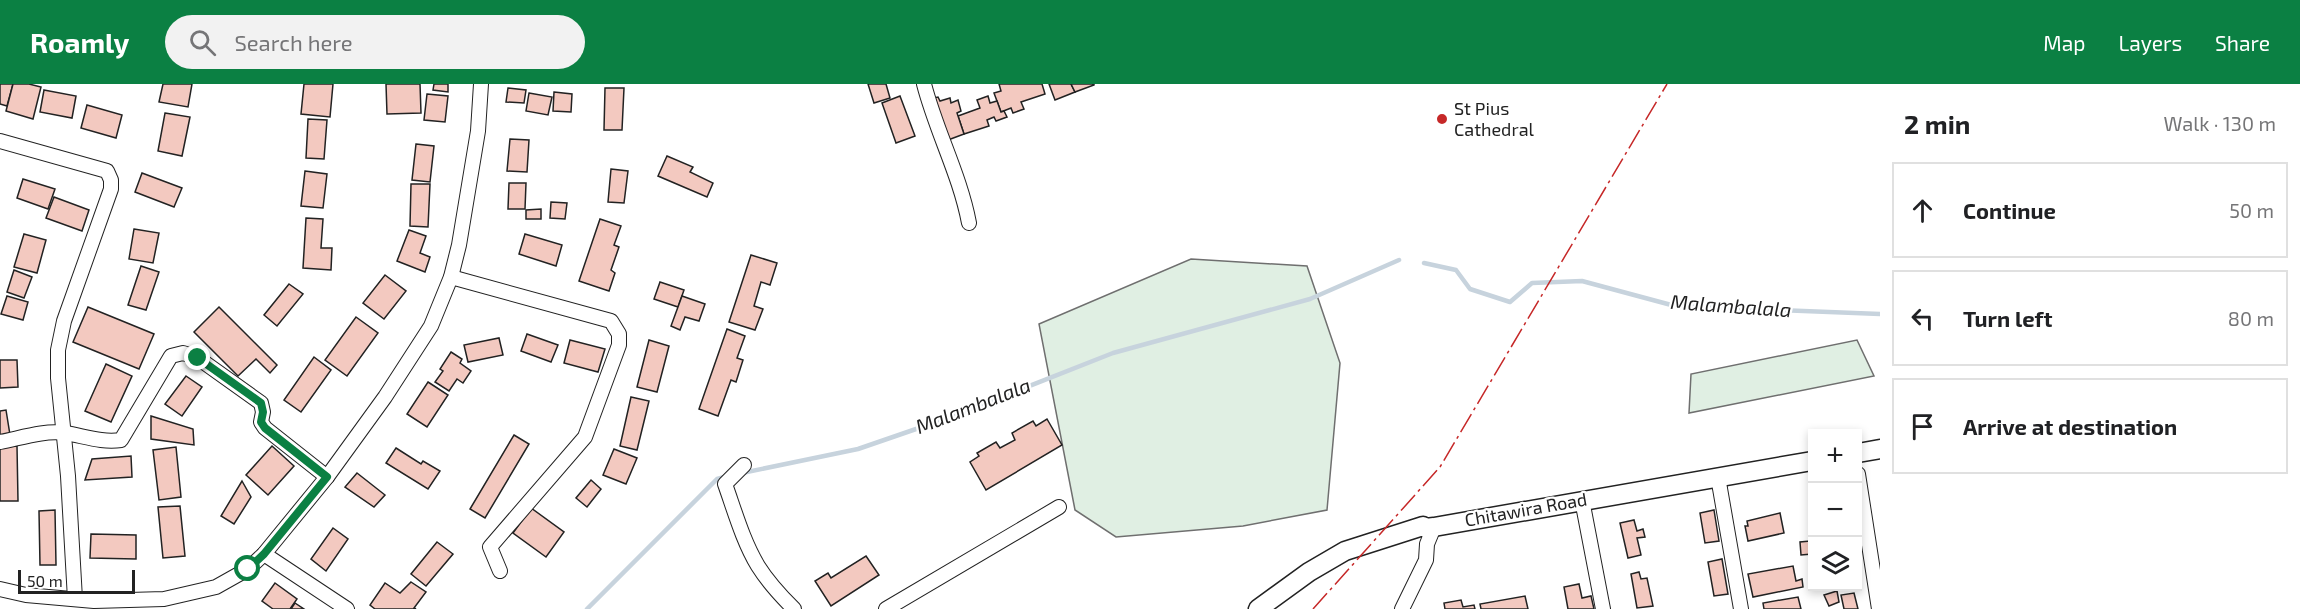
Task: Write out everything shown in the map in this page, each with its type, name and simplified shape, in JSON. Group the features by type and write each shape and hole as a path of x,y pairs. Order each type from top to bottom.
{"street":[{"path":"0,589 26,595 75,599 109,605 164,598 216,586 248,569 264,554 327,477 385,397 431,326 451,277 459,245 478,131 482,84"},
{"path":"924,84 930,108 942,134 966,206 969,223"},
{"path":"0,141 106,171 111,180 111,189 64,321 58,350 75,599"},
{"path":"451,277 610,321 619,334 619,345 585,437 490,547 500,572"},
{"path":"0,442 63,432 109,442 121,440 171,356 183,353 198,358 261,403 263,412 261,422 265,428 327,477"},
{"path":"1862,452 1880,449"},
{"name":"Chitawira Road","path":"1258,609 1309,572 1346,551 1423,526 1434,527 1808,461"},
{"path":"744,465 724,484 748,547 759,567 774,588 794,609"},
{"path":"1718,477 1741,609"},
{"path":"1858,483 1879,609"},
{"path":"1582,500 1603,609"},
{"path":"886,609 1059,507"},
{"path":"1402,609 1426,560 1427,544 1434,527"},
{"path":"264,554 347,609"}],"green space":[{"path":"1191,259 1307,266 1340,363 1327,510 1243,526 1116,537 1075,510 1039,324"},
{"path":"1857,340 1874,376 1689,413 1691,374"}],"building":[{"path":"0,84 13,84 7,106 0,104"},
{"path":"13,84 41,87 33,119 6,111"},
{"path":"163,84 192,84 188,107 159,102"},
{"path":"304,84 333,84 330,117 301,114"},
{"path":"386,84 420,84 421,113 387,114"},
{"path":"434,84 448,84 448,92 433,90"},
{"path":"868,84 886,84 890,98 874,103"},
{"path":"999,84 1042,84 1045,94 1021,102 1024,109 1013,113 1011,108 1001,112 994,93 1001,91"},
{"path":"1049,84 1071,84 1075,92 1055,100"},
{"path":"1071,84 1094,84 1094,85 1075,92"},
{"path":"508,88 526,90 524,103 506,102"},
{"path":"605,88 624,88 622,130 604,130"},
{"path":"44,90 76,96 72,118 40,112"},
{"path":"554,92 572,94 571,112 553,111"},
{"path":"529,93 552,97 548,115 526,111"},
{"path":"427,94 448,96 445,122 424,120"},
{"path":"900,96 915,136 896,143 882,103"},
{"path":"988,96 990,103 997,101 1001,112 1004,111 1007,117 996,121 994,117 987,120 989,126 964,134 958,116 980,108 977,100"},
{"path":"938,97 940,101 950,98 951,103 958,100 961,111 957,113 964,134 948,140 933,98"},
{"path":"87,105 122,115 116,138 81,128"},
{"path":"165,113 190,117 182,156 158,151"},
{"path":"308,119 327,120 324,159 306,158"},
{"path":"510,139 529,140 527,172 507,171"},
{"path":"416,144 434,146 430,182 412,180"},
{"path":"667,156 693,167 690,172 713,183 707,197 658,176"},
{"path":"611,169 628,171 624,203 608,202"},
{"path":"305,171 327,174 323,208 301,206"},
{"path":"142,173 182,188 174,207 135,192"},
{"path":"23,179 55,189 48,209 17,198"},
{"path":"509,183 526,183 525,209 508,209"},
{"path":"411,184 430,184 428,227 410,226"},
{"path":"54,197 89,210 82,231 46,218"},
{"path":"551,202 567,203 565,219 550,218"},
{"path":"541,209 541,219 526,219 526,210"},
{"path":"306,218 323,219 321,248 332,248 331,270 303,268"},
{"path":"600,219 621,226 614,245 619,247 611,270 615,273 609,291 579,281"},
{"path":"134,229 159,233 153,263 129,259"},
{"path":"409,230 426,236 420,253 430,257 425,272 397,261"},
{"path":"24,234 46,240 37,273 14,267"},
{"path":"525,234 562,245 556,266 519,254"},
{"path":"751,255 777,263 770,285 761,282 754,306 763,309 755,330 729,322"},
{"path":"141,266 159,272 146,310 128,305"},
{"path":"14,270 32,277 24,298 7,292"},
{"path":"385,275 406,291 384,319 363,303"},
{"path":"660,282 684,290 678,307 654,299"},
{"path":"289,284 303,294 277,326 264,315"},
{"path":"7,296 28,302 23,320 1,314"},
{"path":"682,296 705,304 699,321 685,317 680,330 671,326"},
{"path":"88,307 154,334 139,369 73,342"},
{"path":"219,307 277,365 270,373 256,359 238,376 194,332"},
{"path":"356,317 378,333 347,376 325,360"},
{"path":"727,329 745,336 737,358 743,360 736,382 731,380 718,416 699,409"},
{"path":"527,334 558,345 551,362 521,351"},
{"path":"499,338 503,355 468,362 464,345"},
{"path":"570,340 605,349 598,372 564,363"},
{"path":"649,340 669,346 657,392 637,387"},
{"path":"451,352 462,359 460,363 471,371 463,383 457,379 449,391 435,382 443,371 440,369"},
{"path":"314,357 331,370 301,412 284,400"},
{"path":"0,360 17,360 18,387 0,388"},
{"path":"106,364 132,376 111,422 85,411"},
{"path":"186,376 202,387 182,416 165,404"},
{"path":"428,382 448,395 427,427 407,414"},
{"path":"631,397 649,401 637,450 620,446"},
{"path":"6,410 10,435 0,437 0,411"},
{"path":"151,416 193,429 194,445 151,439"},
{"path":"1047,419 1062,445 986,490 970,462 979,456 977,453 996,442 1000,448 1015,440 1012,433 1033,421 1036,426"},
{"path":"514,435 529,444 485,518 470,509"},
{"path":"17,446 18,501 0,501 0,447"},
{"path":"272,446 294,466 268,495 246,475"},
{"path":"176,447 181,497 159,500 153,450"},
{"path":"396,448 421,464 423,461 440,471 428,489 386,463"},
{"path":"614,449 637,458 626,484 603,475"},
{"path":"131,456 132,477 85,480 92,459"},
{"path":"357,473 385,495 374,507 345,487"},
{"path":"591,480 601,489 587,507 576,498"},
{"path":"242,481 251,497 234,524 221,516"},
{"path":"180,506 185,556 163,558 158,507"},
{"path":"531,508 564,532 546,557 513,533"},
{"path":"55,510 56,565 40,565 39,511"},
{"path":"1714,510 1719,541 1705,543 1700,513"},
{"path":"1780,513 1784,533 1748,541 1745,526 1748,526 1747,521"},
{"path":"1634,520 1637,531 1643,529 1645,537 1637,538 1641,555 1628,558 1620,523"},
{"path":"333,528 348,539 326,571 311,559"},
{"path":"91,534 136,535 136,559 90,558"},
{"path":"1808,541 1808,554 1801,555 1800,542"},
{"path":"437,542 453,554 426,586 411,574"},
{"path":"866,556 879,575 831,606 815,581 828,573 831,578"},
{"path":"1722,559 1728,594 1714,596 1708,562"},
{"path":"1793,566 1796,581 1802,579 1803,587 1753,597 1748,574"},
{"path":"1639,572 1641,579 1647,578 1653,606 1637,608 1631,574"},
{"path":"411,582 426,592 414,608 416,609 375,609 370,605 385,583 400,593"},
{"path":"275,583 297,599 290,609 273,609 262,601"},
{"path":"1579,584 1582,598 1591,596 1594,609 1568,609 1564,587"},
{"path":"1837,591 1839,602 1829,606 1824,595"},
{"path":"1854,593 1858,609 1844,609 1841,595"},
{"path":"1525,596 1528,609 1481,609 1480,604"},
{"path":"1798,597 1801,609 1764,609 1763,603"},
{"path":"1461,600 1463,607 1474,605 1475,609 1445,609 1444,603"},
{"path":"295,603 304,609 291,609"}],"waterway":[{"name":"Malambalala","path":"742,473 858,449 948,418 1113,353 1310,299 1399,260"},
{"name":"Malambalala","path":"1424,263 1456,270 1470,289 1510,302 1532,283 1582,281 1675,306 1880,314"},
{"name":"Malambalala","path":"587,609 717,479 728,476"}],"power":[{"path":"1313,609 1440,467 1667,84"}],"place":[{"name":"St Pius Cathedral","path":"1442,119"}],"route":[{"path":"198,358 261,403 263,412 261,422 265,428 327,477 264,554 248,569"}]}
